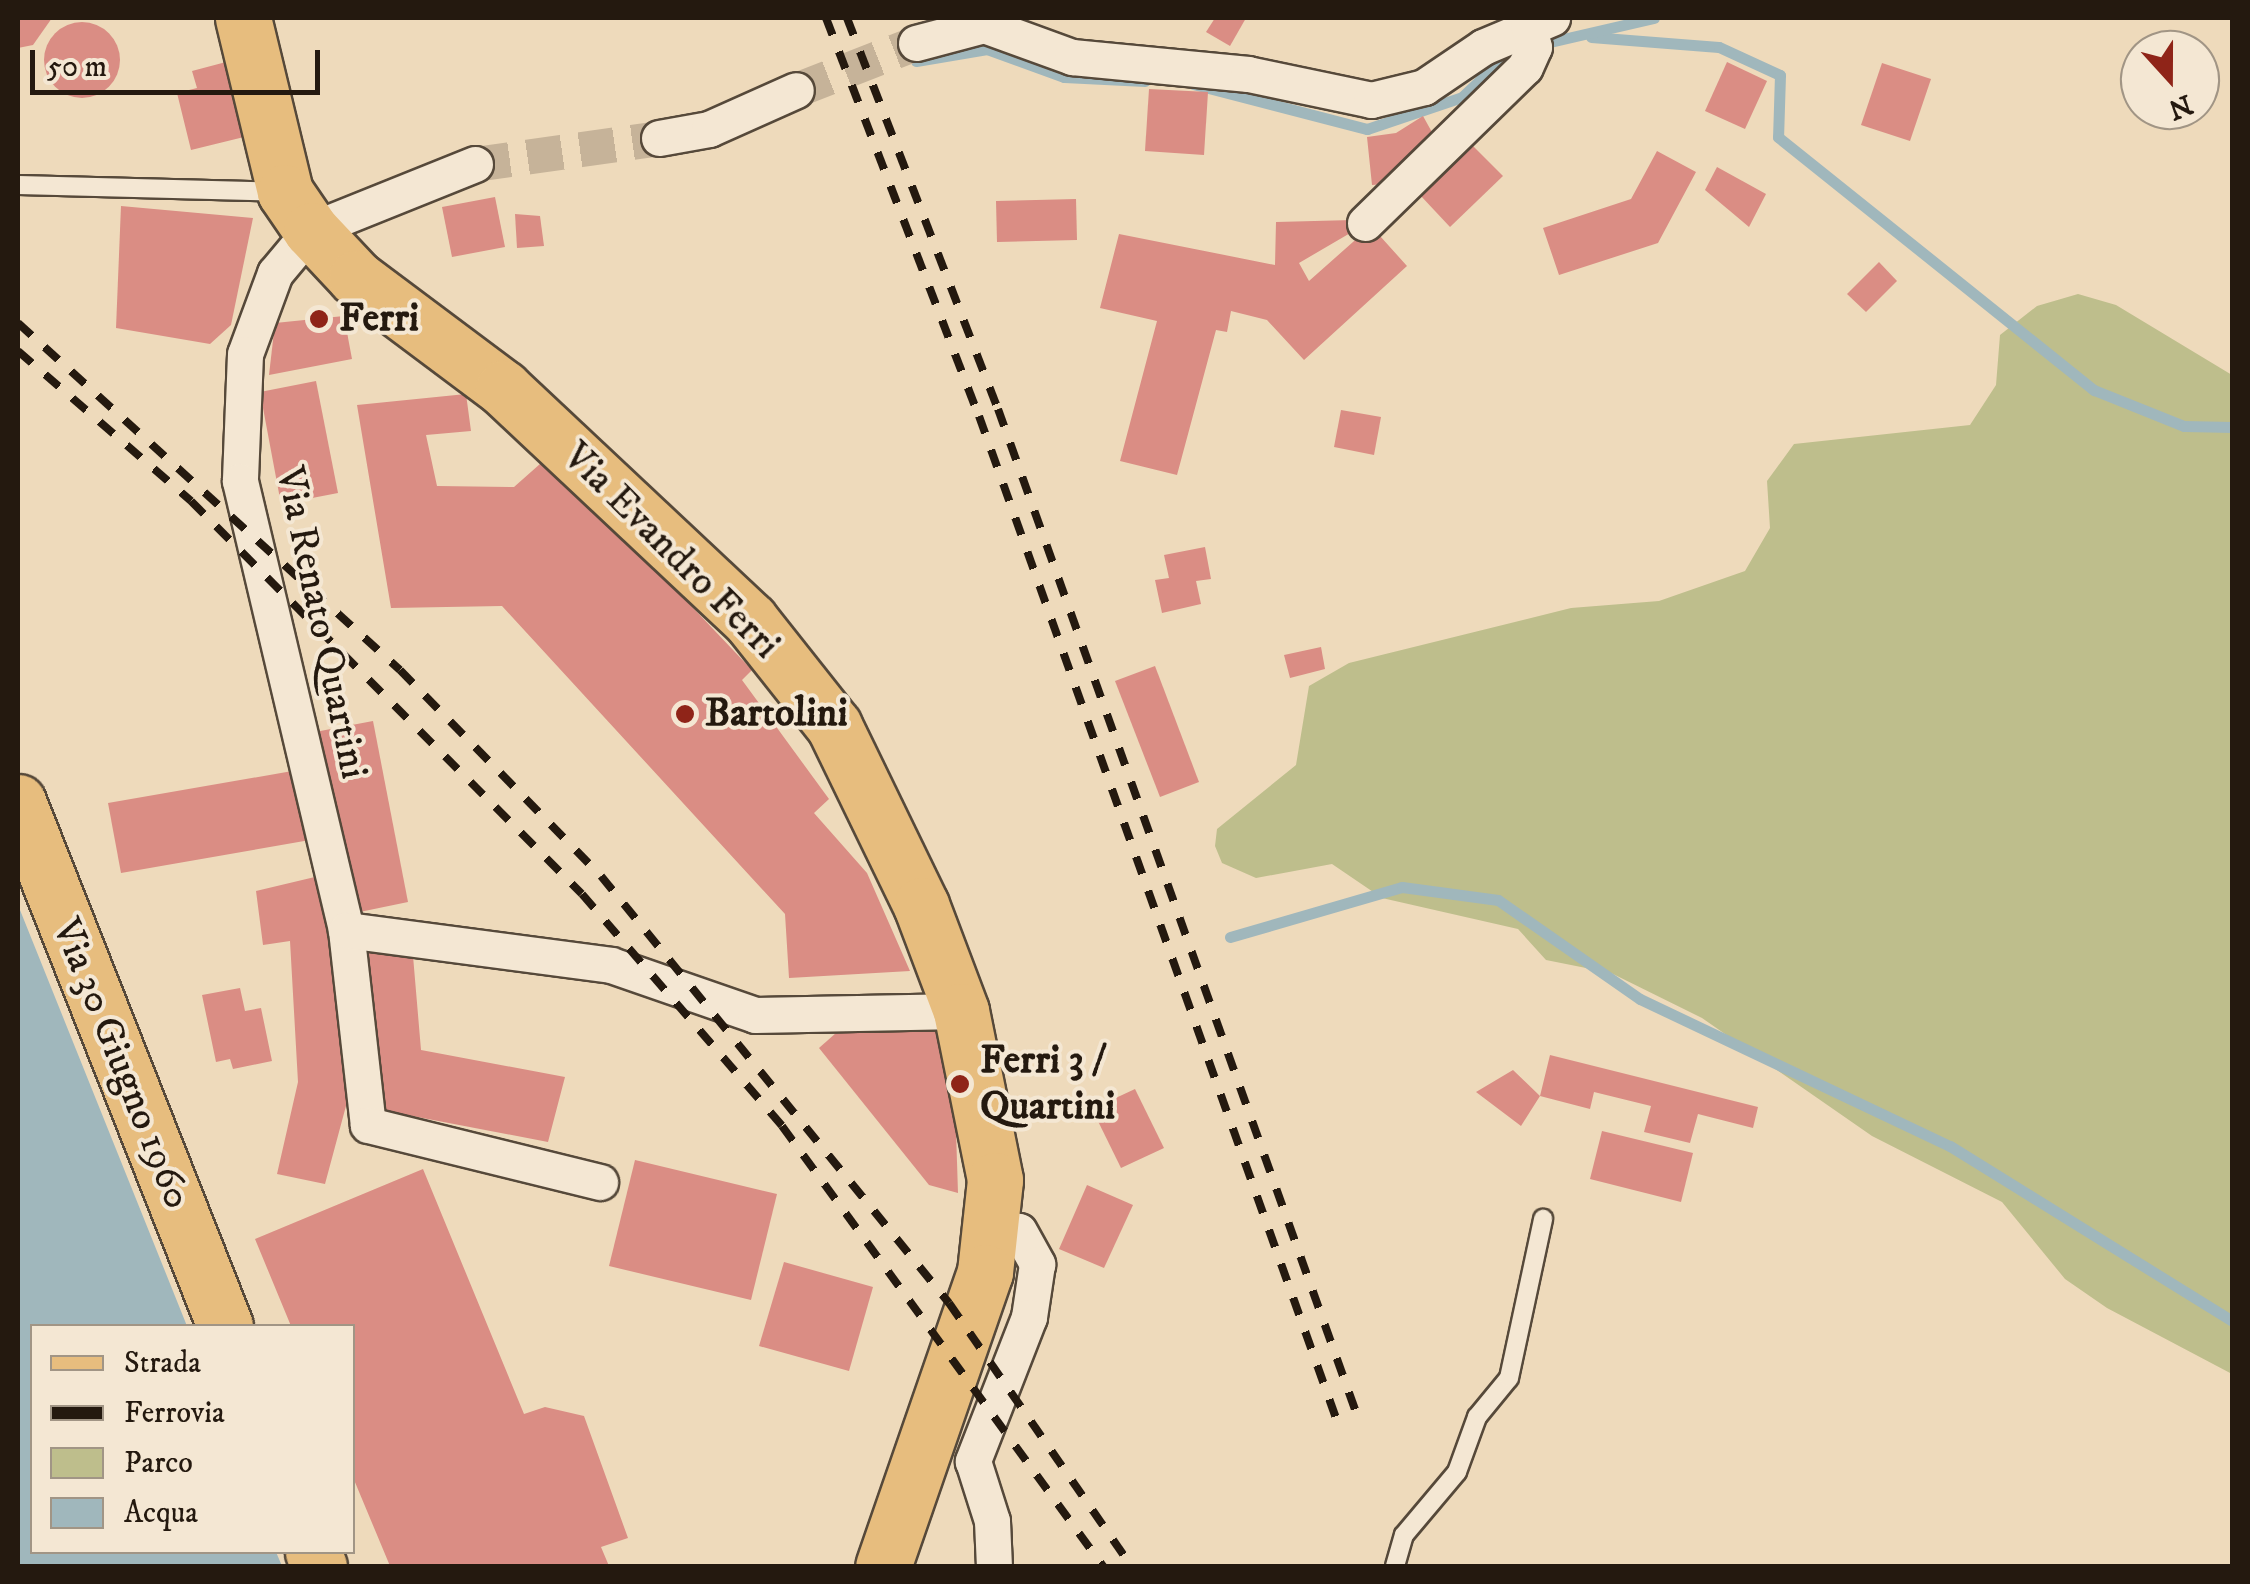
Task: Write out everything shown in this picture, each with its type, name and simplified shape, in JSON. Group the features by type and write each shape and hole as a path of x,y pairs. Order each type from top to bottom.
{"main road":[{"name":"Via Evandro Ferri","path":"243,18 298,211 356,278 503,388 750,620 842,741 960,1011 988,1126 990,1226 985,1272 883,1566"},
{"name":"Via 30 Giugno 1960","path":"18,802 223,1324"}],"street":[{"path":"916,44 984,25 1072,57 1248,74 1371,100 1424,87 1540,21"},
{"path":"1365,223 1525,67 1540,21"},
{"path":"659,138 709,129 796,90"},
{"path":"298,211 475,164"},
{"name":"Via Renato Quartini","path":"298,211 245,354 240,481 346,930 368,1125 600,1182"},
{"path":"346,930 612,965 755,1015 960,1011"},
{"path":"990,1226 1019,1231 1037,1264 1029,1317 973,1460 992,1521 994,1566"}],"lane":[{"path":"18,185 298,211"},
{"path":"1395,1566 1404,1535 1457,1472 1477,1417 1509,1378 1543,1219"}],"green space":[{"path":"2078,294 2116,305 2232,375 2232,1374 2107,1308 2065,1279 2002,1202 1872,1136 1702,1018 1611,973 1546,960 1518,929 1382,898 1332,864 1256,878 1222,863 1215,846 1217,829 1296,765 1309,686 1349,663 1571,608 1659,601 1745,571 1770,528 1767,481 1794,444 1970,425 1996,385 2000,335 2037,306"}],"water":[{"path":"18,905 186,1324 30,1324 30,1554 277,1554 282,1566 18,1566"}],"building":[{"path":"18,18 52,18 33,45 18,48"},
{"path":"1215,18 1246,18 1230,46 1206,32"},
{"path":"82,22 109,33 120,60 109,87 82,98 55,87 44,60 55,33"},
{"path":"226,62 244,137 191,150 177,93 197,88 192,71"},
{"path":"1727,62 1767,81 1745,129 1705,111"},
{"path":"1882,63 1931,79 1910,141 1861,125"},
{"path":"1149,89 1208,92 1204,155 1145,151"},
{"path":"1423,116 1433,134 1386,184 1372,185 1367,137 1396,133"},
{"path":"1472,145 1503,176 1450,227 1420,195"},
{"path":"1657,151 1696,172 1658,243 1559,275 1543,228 1631,199"},
{"path":"1717,167 1766,194 1749,227 1705,190"},
{"path":"495,197 505,247 452,257 442,207"},
{"path":"1076,199 1077,240 997,242 996,201"},
{"path":"121,206 253,218 231,325 210,344 116,328"},
{"path":"515,214 540,216 544,246 517,248"},
{"path":"1353,220 1352,232 1299,263 1309,281 1371,226 1407,266 1304,360 1267,320 1231,311 1227,332 1216,330 1177,475 1120,461 1157,321 1100,308 1119,234 1275,265 1276,222"},
{"path":"1879,262 1897,281 1866,312 1847,294"},
{"path":"344,316 352,359 269,375 275,323"},
{"path":"316,381 338,493 281,504 260,392"},
{"name":"Bartolini","path":"466,394 471,431 426,435 437,486 514,487 549,456 752,670 742,680 829,799 814,813 867,873 910,971 789,978 785,914 502,606 391,608 357,405"},
{"path":"1341,410 1381,417 1374,455 1334,447"},
{"path":"1205,547 1211,579 1196,581 1201,604 1162,613 1155,580 1169,578 1164,555"},
{"path":"1321,647 1325,669 1290,678 1284,655"},
{"path":"1155,666 1199,782 1160,797 1115,681"},
{"path":"373,721 408,902 350,914 315,732"},
{"path":"298,770 310,840 121,873 108,803"},
{"path":"319,876 350,1091 325,1184 277,1174 298,1082 290,941 263,945 256,891"},
{"path":"412,944 421,1050 565,1077 548,1142 381,1110 361,951"},
{"path":"240,988 245,1011 261,1008 272,1061 233,1069 230,1059 216,1062 202,995"},
{"path":"937,1023 955,1100 958,1193 929,1185 819,1048 845,1025"},
{"path":"1550,1055 1758,1107 1753,1128 1698,1114 1690,1143 1644,1132 1651,1106 1594,1092 1590,1109 1540,1096"},
{"path":"1513,1070 1540,1096 1521,1126 1476,1092"},
{"path":"1135,1089 1164,1148 1121,1168 1092,1109"},
{"path":"1602,1131 1693,1153 1681,1202 1590,1179"},
{"path":"635,1160 777,1194 751,1300 609,1266"},
{"path":"423,1169 524,1414 545,1407 584,1416 628,1538 601,1547 609,1566 390,1566 355,1482 355,1324 290,1324 255,1239"},
{"path":"1087,1185 1133,1205 1104,1268 1059,1249"},
{"path":"784,1262 873,1287 849,1371 759,1346"}],"waterway":[{"path":"1537,45 1654,18"},
{"path":"1591,37 1719,47 1780,75 1778,137 2094,390 2184,426 2232,427"},
{"path":"1193,84 1367,129 1462,97 1514,48"},
{"path":"916,61 987,49 1064,77 1145,81"},
{"path":"1230,937 1402,887 1498,900 1640,999 1950,1146 2232,1321"}],"tunnel":[{"path":"796,90 916,43"},
{"path":"475,164 659,138"}],"railway":[{"path":"826,18 979,416 1336,1418"},
{"path":"847,18 998,409 1356,1412"},
{"path":"18,323 400,670 601,876 949,1303 1131,1566"},
{"path":"18,351 191,501 582,894 782,1126 1103,1566"}],"place":[{"name":"Ferri","path":"319,319"},
{"name":"Bartolini","path":"685,714"},
{"name":"Ferri 3 / Quartini","path":"960,1084"}]}
